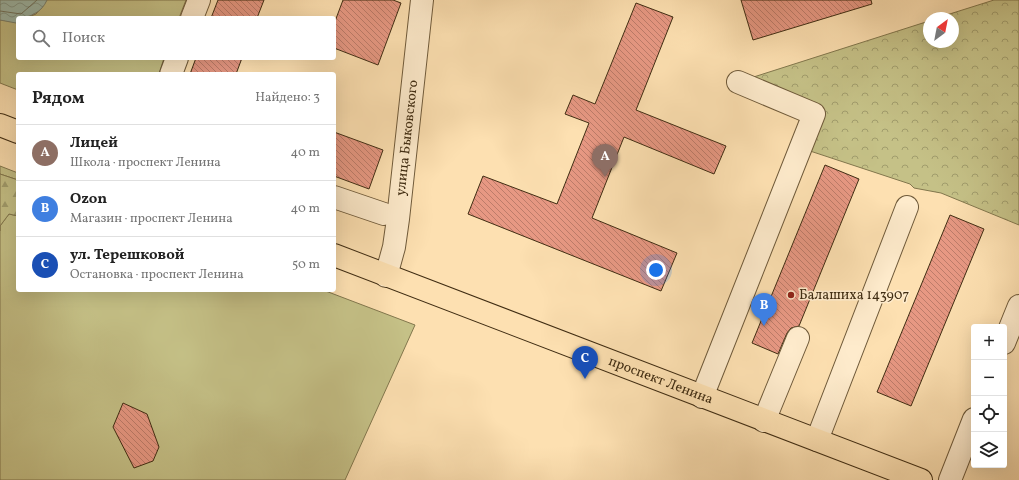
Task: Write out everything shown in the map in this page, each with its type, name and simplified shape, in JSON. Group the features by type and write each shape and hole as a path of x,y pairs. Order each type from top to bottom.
{"main road":[{"path":"0,125 16,131"},
{"name":"проспект Ленина","path":"336,256 921,480"}],"street":[{"path":"193,16 199,0"},
{"name":"улица Быковского","path":"386,276 394,247 398,219 422,0"},
{"path":"172,72 176,60"},
{"path":"702,397 814,114 738,82"},
{"path":"336,198 384,214"},
{"path":"817,440 908,207"},
{"path":"1007,336 1019,306"},
{"path":"764,420 798,338"},
{"path":"950,480 971,427"}],"green space":[{"path":"47,0 186,0 180,16 31,16 36,14"},
{"path":"994,0 1019,0 1019,225 941,193 914,188 910,184 801,148 814,113 738,82 923,23 923,48 959,48 959,12 956,12"},
{"path":"0,20 16,22 16,60 163,60 160,72 16,72 16,89 0,83"},
{"path":"0,166 16,172 16,179 0,174"},
{"path":"0,174 16,179 16,216 9,214 0,226"},
{"path":"9,214 16,216 16,292 328,292 415,325 345,480 0,480 0,226"}],"water":[{"path":"0,0 47,0 42,8 35,14 29,16 16,16 16,23 0,20"}],"building":[{"path":"218,0 264,0 258,16 212,16"},
{"path":"343,0 393,0 401,3 378,65 336,49 336,19"},
{"path":"741,0 871,0 872,4 753,40"},
{"path":"636,3 673,17 636,110 726,146 714,174 624,137 592,218 677,253 661,291 468,214 483,176 557,204 589,123 565,114 573,95 595,104"},
{"path":"195,60 241,60 237,72 191,72"},
{"path":"336,133 383,150 369,189 336,177"},
{"path":"825,165 859,179 799,326 791,328 787,333 778,354 752,343"},
{"path":"950,215 984,229 911,406 877,392"},
{"path":"123,403 147,414 159,447 153,461 134,468 113,427"}],"place":[{"name":"Лицей","path":"605,177"},
{"name":"Балашиха 143907","path":"791,295"},
{"name":"Ozon","path":"764,326"},
{"name":"ул. Терешковой","path":"585,379"}]}
